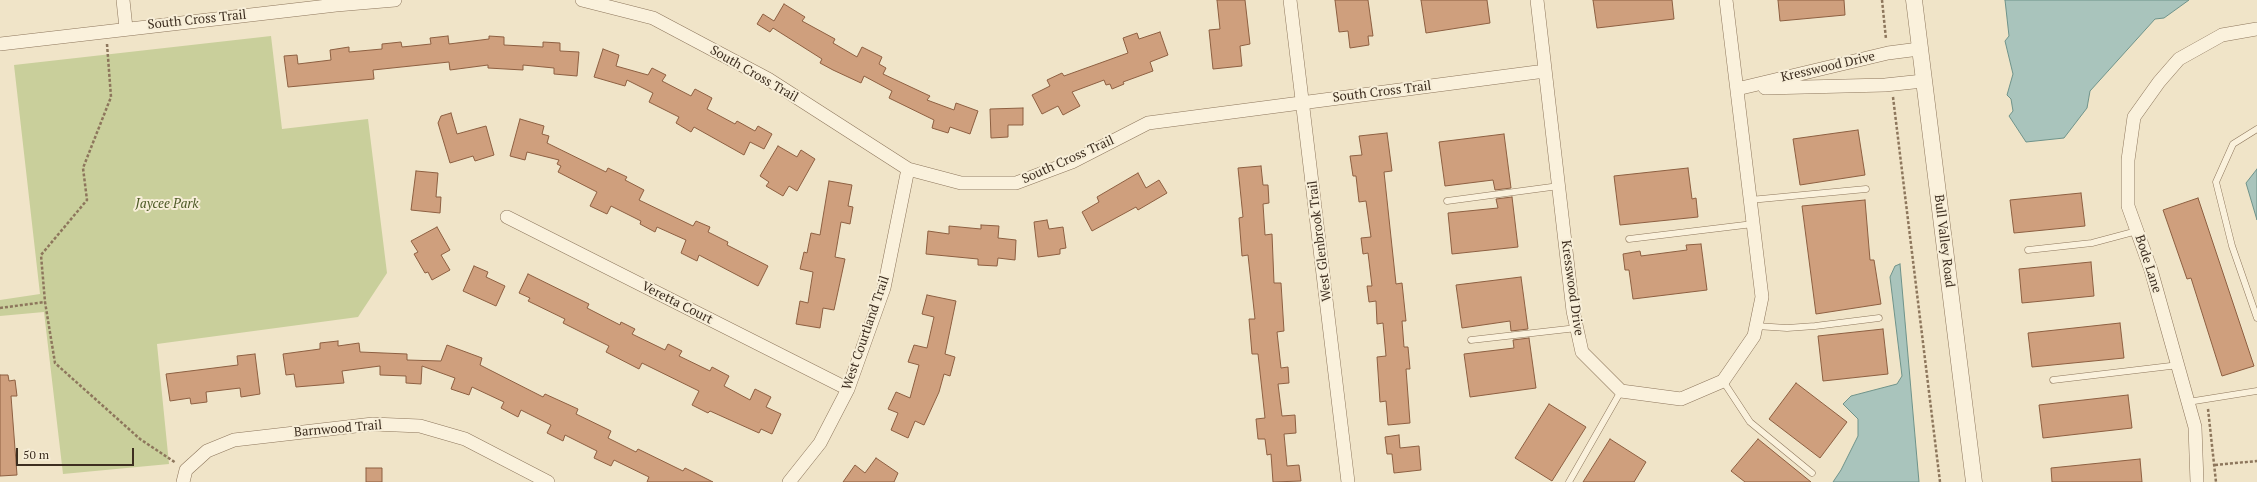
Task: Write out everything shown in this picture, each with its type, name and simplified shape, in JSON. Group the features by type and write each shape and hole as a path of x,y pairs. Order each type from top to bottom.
{"street":[{"path":"123,0 126,28"},
{"name":"South Cross Trail","path":"0,44 336,2 395,0"},
{"name":"South Cross Trail","path":"582,0 653,18 768,79 908,169 961,183 1016,183 1072,162 1148,123 1546,71"},
{"name":"West Glenbrook Trail","path":"1290,0 1348,482"},
{"name":"Kresswood Drive","path":"1537,0 1574,310 1582,352 1621,391"},
{"path":"1621,391 1681,399 1723,381 1754,336 1762,297 1726,0"},
{"name":"Bull Valley Road","path":"1914,0 1974,482"},
{"name":"Bode Lane","path":"2197,482 2195,428 2179,365 2151,270 2128,206 2128,160 2134,117 2159,82 2179,59 2222,35 2257,29"},
{"name":"Kresswood Drive","path":"1737,89 1888,53 1920,48"},
{"name":"Kresswood Drive","path":"1737,89 1892,84 1923,81"},
{"name":"West Courtland Trail","path":"789,482 820,443 848,389 884,288 908,169"},
{"name":"Veretta Court","path":"506,217 848,389"},
{"name":"Barnwood Trail","path":"185,476 207,451 234,440 373,424 420,426 465,439 548,482"}],"lane":[{"path":"2257,129 2232,144 2216,182 2232,246 2257,318"},
{"path":"1447,201 1559,186"},
{"path":"1750,200 1866,189"},
{"path":"1629,239 1753,224"},
{"path":"2028,250 2092,243 2137,231"},
{"path":"1756,326 1786,328 1879,318"},
{"path":"1471,340 1578,328"},
{"path":"2053,380 2179,365"},
{"path":"1723,381 1750,422 1812,473"},
{"path":"1568,482 1621,391"},
{"path":"2188,402 2257,391"}],"path":[{"path":"1882,0 1888,53"},
{"path":"105,31 112,97 83,168 87,200 41,254 55,363 185,476"},
{"path":"1892,84 1940,482"},
{"path":"0,308 46,302"},
{"path":"2206,399 2216,482"},
{"path":"2215,465 2257,461"}],"green space":[{"name":"Jaycee Park","path":"271,36 282,129 368,119 387,273 358,317 157,344 169,464 63,474 44,312 0,316 0,300 40,294 14,65"}],"water":[{"path":"2005,0 2189,0 2164,18 2155,19 2090,91 2087,108 2064,138 2026,142 2009,116 2013,111 2011,99 2007,95 2013,74 2005,41 2009,36"},
{"path":"2257,169 2257,220 2246,183"},
{"path":"1900,264 1919,482 1833,482 1841,470 1858,436 1858,419 1843,404 1851,396 1897,384 1902,376 1890,277 1895,266"}],"building":[{"path":"1217,0 1245,0 1250,44 1240,46 1242,66 1213,69 1209,30 1220,29"},
{"path":"1335,0 1368,0 1373,36 1368,36 1369,45 1350,48 1348,31 1339,32"},
{"path":"1421,0 1487,0 1490,23 1426,33"},
{"path":"1593,0 1672,0 1674,19 1597,28"},
{"path":"1778,0 1844,0 1845,15 1780,21"},
{"path":"784,4 805,17 802,21 835,39 833,43 857,57 862,47 882,57 879,64 886,68 883,74 930,96 927,100 954,110 956,103 978,111 970,134 950,127 948,133 932,128 934,120 889,98 892,91 864,76 861,83 833,70 820,63 822,59 773,28 770,32 757,24 763,14 774,21"},
{"path":"1160,32 1168,55 1150,62 1153,71 1123,82 1124,84 1112,89 1110,84 1106,85 1104,80 1072,92 1080,106 1063,115 1058,106 1042,114 1032,95 1050,86 1047,80 1062,73 1064,76 1128,53 1123,38 1137,33 1139,39"},
{"path":"448,36 449,44 489,39 489,36 504,37 504,45 543,47 543,42 560,43 560,51 579,52 577,76 554,74 554,68 523,65 523,70 488,68 488,65 450,70 449,62 373,70 374,79 288,87 284,56 297,55 298,64 331,60 330,50 349,47 349,52 382,49 382,44 401,42 402,47 431,44 430,38"},
{"path":"603,49 619,55 616,66 648,75 652,68 666,75 662,81 691,96 695,89 712,98 707,109 735,124 737,121 755,131 758,126 772,134 764,149 750,142 744,155 694,127 691,132 676,123 679,117 649,102 653,93 627,80 625,86 594,77"},
{"path":"1023,108 1023,125 1008,125 1008,137 991,138 990,109"},
{"path":"451,113 457,134 486,126 494,155 475,161 473,156 450,163 438,123 441,116"},
{"path":"520,119 544,126 542,134 549,136 547,143 606,172 608,168 627,177 625,180 644,190 639,200 693,226 696,221 710,227 708,232 728,242 727,245 768,266 758,286 699,255 697,261 681,253 686,240 657,227 655,232 640,224 641,221 611,206 607,214 590,206 597,192 558,172 561,166 557,164 559,160 527,152 525,160 510,156"},
{"path":"1858,130 1865,175 1800,185 1793,139"},
{"path":"1387,133 1392,171 1384,172 1396,284 1402,283 1406,321 1402,321 1404,347 1408,347 1410,369 1406,369 1410,423 1388,425 1386,401 1380,402 1377,357 1386,356 1383,323 1377,324 1376,301 1369,302 1367,286 1372,286 1368,253 1363,254 1361,238 1371,237 1366,201 1359,202 1356,176 1353,176 1350,156 1362,155 1359,136"},
{"path":"1504,134 1511,188 1495,190 1493,180 1445,186 1439,142"},
{"path":"778,146 797,157 801,150 815,159 797,191 789,186 783,196 766,186 769,182 760,176"},
{"path":"1261,166 1263,185 1268,185 1269,203 1263,204 1265,235 1272,234 1274,283 1281,283 1284,331 1277,332 1281,368 1288,367 1289,383 1278,384 1282,416 1295,415 1296,433 1284,434 1287,466 1299,465 1301,481 1273,482 1271,454 1267,455 1265,439 1258,439 1256,419 1265,418 1258,354 1252,354 1249,319 1255,319 1248,255 1242,256 1239,218 1243,217 1238,168"},
{"path":"1688,168 1692,199 1696,198 1698,217 1620,225 1614,176"},
{"path":"416,171 438,173 436,197 441,197 440,213 411,210"},
{"path":"1138,173 1146,188 1159,180 1167,193 1138,210 1136,207 1092,231 1082,212 1099,202 1097,197"},
{"path":"829,181 852,185 848,206 853,207 850,224 841,222 835,257 845,259 834,310 823,308 820,328 796,324 800,301 808,303 813,272 800,269 804,252 807,253 811,233 820,235"},
{"path":"2081,193 2085,226 2014,233 2010,200"},
{"path":"1512,197 1518,247 1452,254 1448,213 1498,208 1496,199"},
{"path":"2198,198 2254,366 2222,376 2191,278 2187,279 2163,210"},
{"path":"1865,200 1870,260 1874,260 1881,304 1816,314 1802,206"},
{"path":"1047,220 1049,229 1063,227 1066,248 1060,249 1060,254 1038,257 1034,222"},
{"path":"981,225 999,226 998,238 1016,240 1015,260 998,258 997,266 978,265 978,259 926,254 928,231 949,234 949,226 981,229"},
{"path":"437,227 450,250 441,255 450,270 432,280 428,272 425,273 414,254 418,252 411,241"},
{"path":"1701,244 1707,290 1633,299 1629,270 1625,270 1623,254 1640,251 1641,256 1687,250 1686,245"},
{"path":"2091,262 2094,296 2022,303 2019,269"},
{"path":"474,266 488,272 486,277 505,286 496,306 463,291"},
{"path":"528,274 589,304 587,308 620,325 621,322 635,329 632,334 665,350 668,344 682,351 679,356 710,371 712,367 729,376 724,386 750,400 755,389 771,397 766,407 781,414 772,434 761,429 759,433 710,411 708,413 692,405 699,391 642,363 639,369 606,352 609,346 563,323 565,319 528,301 530,298 519,293"},
{"path":"1521,277 1528,329 1511,331 1510,321 1462,328 1456,285"},
{"path":"927,295 956,301 945,354 955,357 950,376 944,374 939,392 924,425 915,421 908,438 891,430 898,413 888,409 896,392 910,398 919,365 908,362 914,345 927,348 934,317 922,314"},
{"path":"2120,323 2124,358 2032,367 2028,333"},
{"path":"1883,329 1888,374 1823,381 1818,336"},
{"path":"1529,338 1536,388 1470,397 1464,354 1514,348 1513,340"},
{"path":"338,341 338,346 359,343 360,352 407,354 407,360 441,361 447,345 482,358 480,365 543,397 545,394 578,409 576,414 611,431 608,438 636,452 638,449 683,471 685,468 713,482 647,482 649,477 614,460 611,466 594,458 597,451 565,435 563,441 547,433 551,425 521,410 518,417 501,408 504,402 472,387 469,395 451,389 455,378 422,366 421,384 406,383 406,376 380,375 380,366 342,371 344,383 296,387 294,374 286,375 283,354 320,349 320,343"},
{"path":"255,354 260,394 241,397 240,388 206,392 207,402 191,404 190,398 170,401 166,374 238,365 237,356"},
{"path":"0,375 8,375 9,381 15,380 17,396 11,396 17,475 0,476"},
{"path":"1796,383 1847,422 1820,458 1769,419"},
{"path":"2128,395 2132,428 2043,438 2039,405"},
{"path":"1549,404 1586,427 1552,481 1515,458"},
{"path":"1399,435 1400,448 1419,446 1421,470 1394,473 1392,454 1387,454 1385,437"},
{"path":"1610,439 1646,462 1634,482 1583,482"},
{"path":"1758,439 1811,482 1745,482 1731,471"},
{"path":"876,458 898,473 894,482 843,482 855,465 865,473"},
{"path":"2140,459 2142,482 2052,482 2051,468"},
{"path":"366,468 382,468 382,482 366,482"}]}
